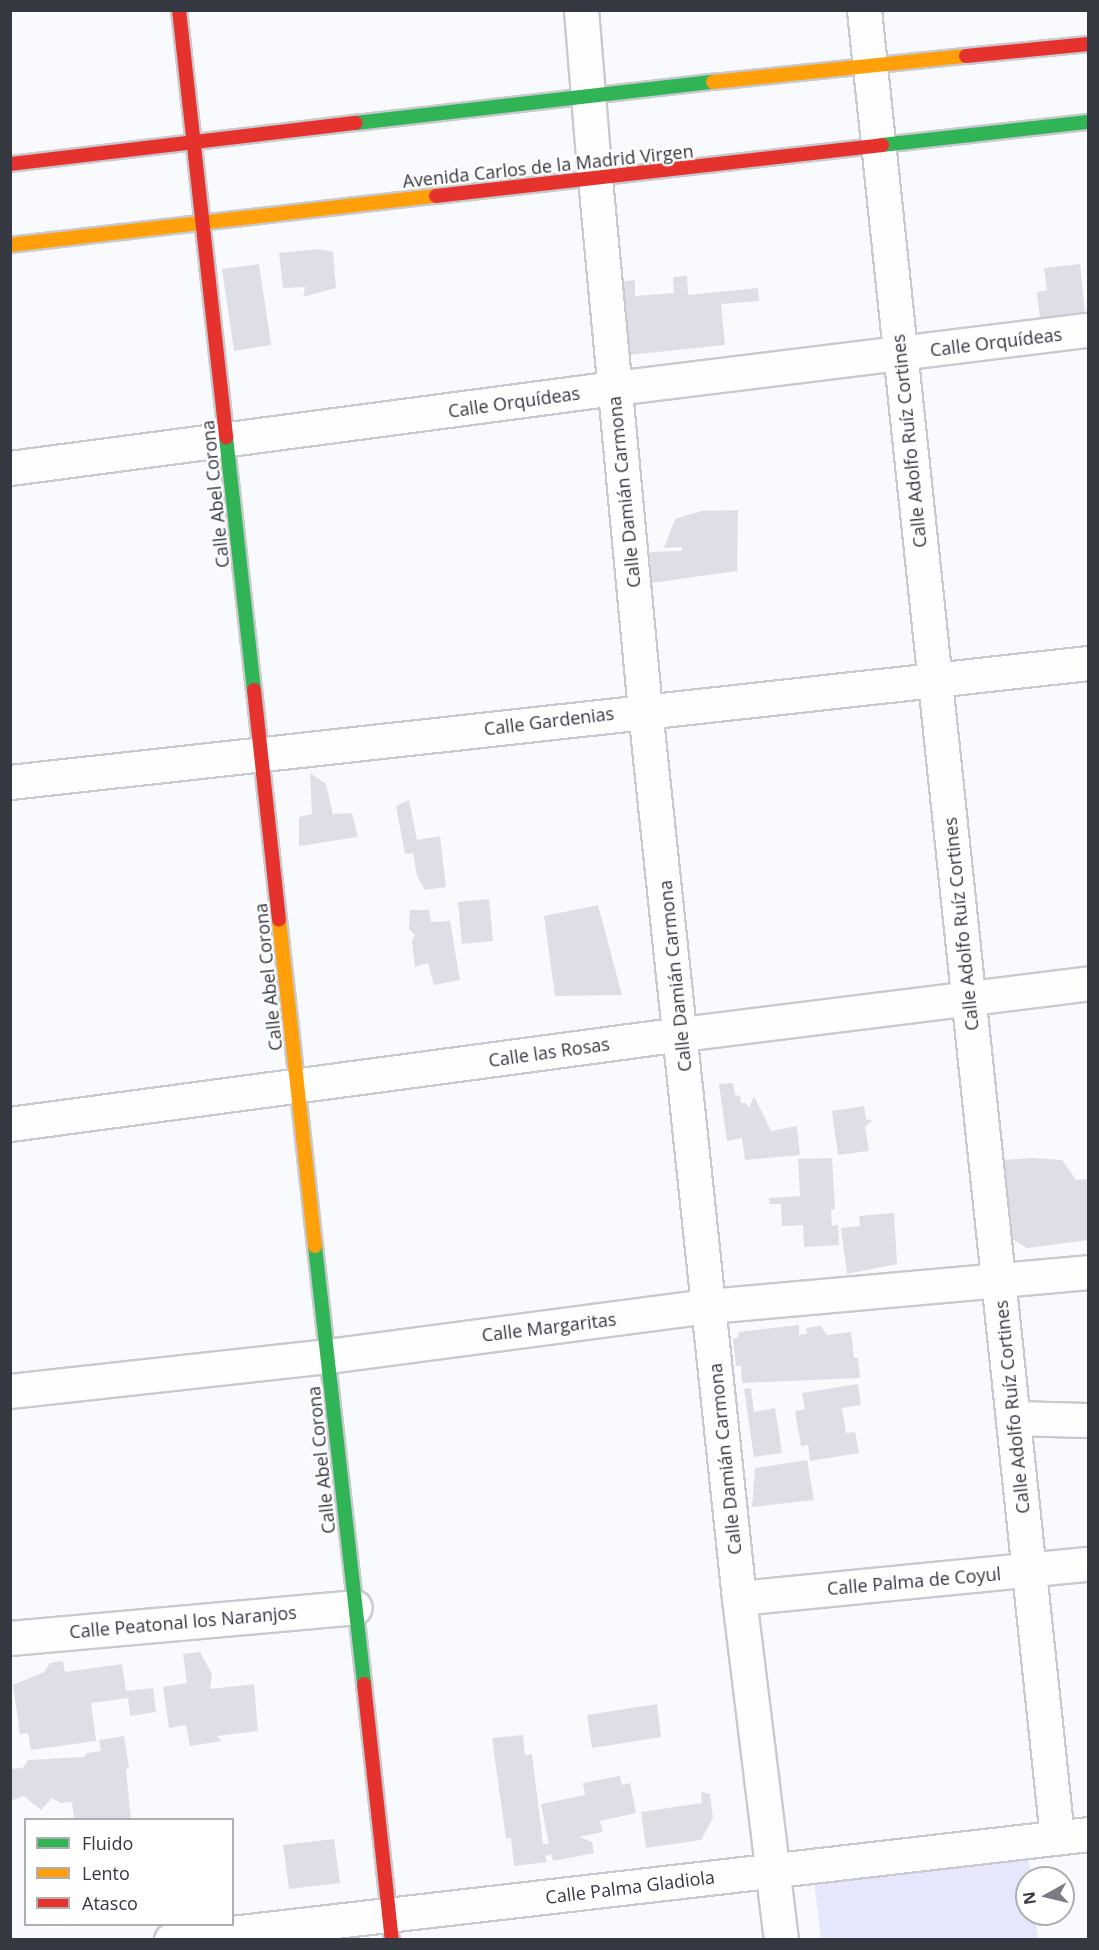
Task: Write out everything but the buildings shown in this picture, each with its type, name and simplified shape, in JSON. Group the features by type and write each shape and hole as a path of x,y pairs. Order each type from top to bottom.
{"street":[{"name":"Calle Abel Corona","path":"179,10 391,1927"},
{"name":"Calle Damián Carmona","path":"581,10 645,710 739,1598 781,1940"},
{"name":"Calle Adolfo Ruíz Cortines","path":"864,10 1029,1571 1073,1835"},
{"path":"10,164 588,95 1089,44"},
{"name":"Avenida Carlos de la Madrid Virgen","path":"10,245 1089,122"},
{"name":"Calle Orquídeas","path":"10,468 614,388 1089,330"},
{"name":"Calle Gardenias","path":"10,782 645,710 1089,663"},
{"name":"Calle las Rosas","path":"10,1124 681,1034 1089,983"},
{"name":"Calle Margaritas","path":"10,1391 328,1356 709,1306 998,1282 1089,1272"},
{"path":"1013,1418 1089,1420"},
{"name":"Calle Palma de Coyul","path":"739,1598 1089,1564"},
{"name":"Calle Peatonal los Naranjos","path":"10,1638 356,1607"},
{"name":"Calle Palma Gladiola","path":"171,1940 391,1927 771,1871 1073,1835"}],"shaded area":[{"path":"1028,1855 1029,1866 1015,1866 1015,1926 1036,1926 1038,1939 821,1939 814,1880"}],"traffic: fast":[{"path":"356,123 713,82"},
{"path":"882,145 1088,122"},
{"path":"226,437 254,690"},
{"path":"315,1246 364,1684"}],"traffic: slow":[{"path":"713,82 966,56"},
{"path":"10,245 436,196"},
{"path":"279,920 315,1246"}],"traffic: jam":[{"path":"179,10 226,437"},
{"path":"966,56 1088,44"},
{"path":"10,164 356,123"},
{"path":"436,196 882,145"},
{"path":"254,690 279,920"},
{"path":"364,1684 392,1940"}]}
